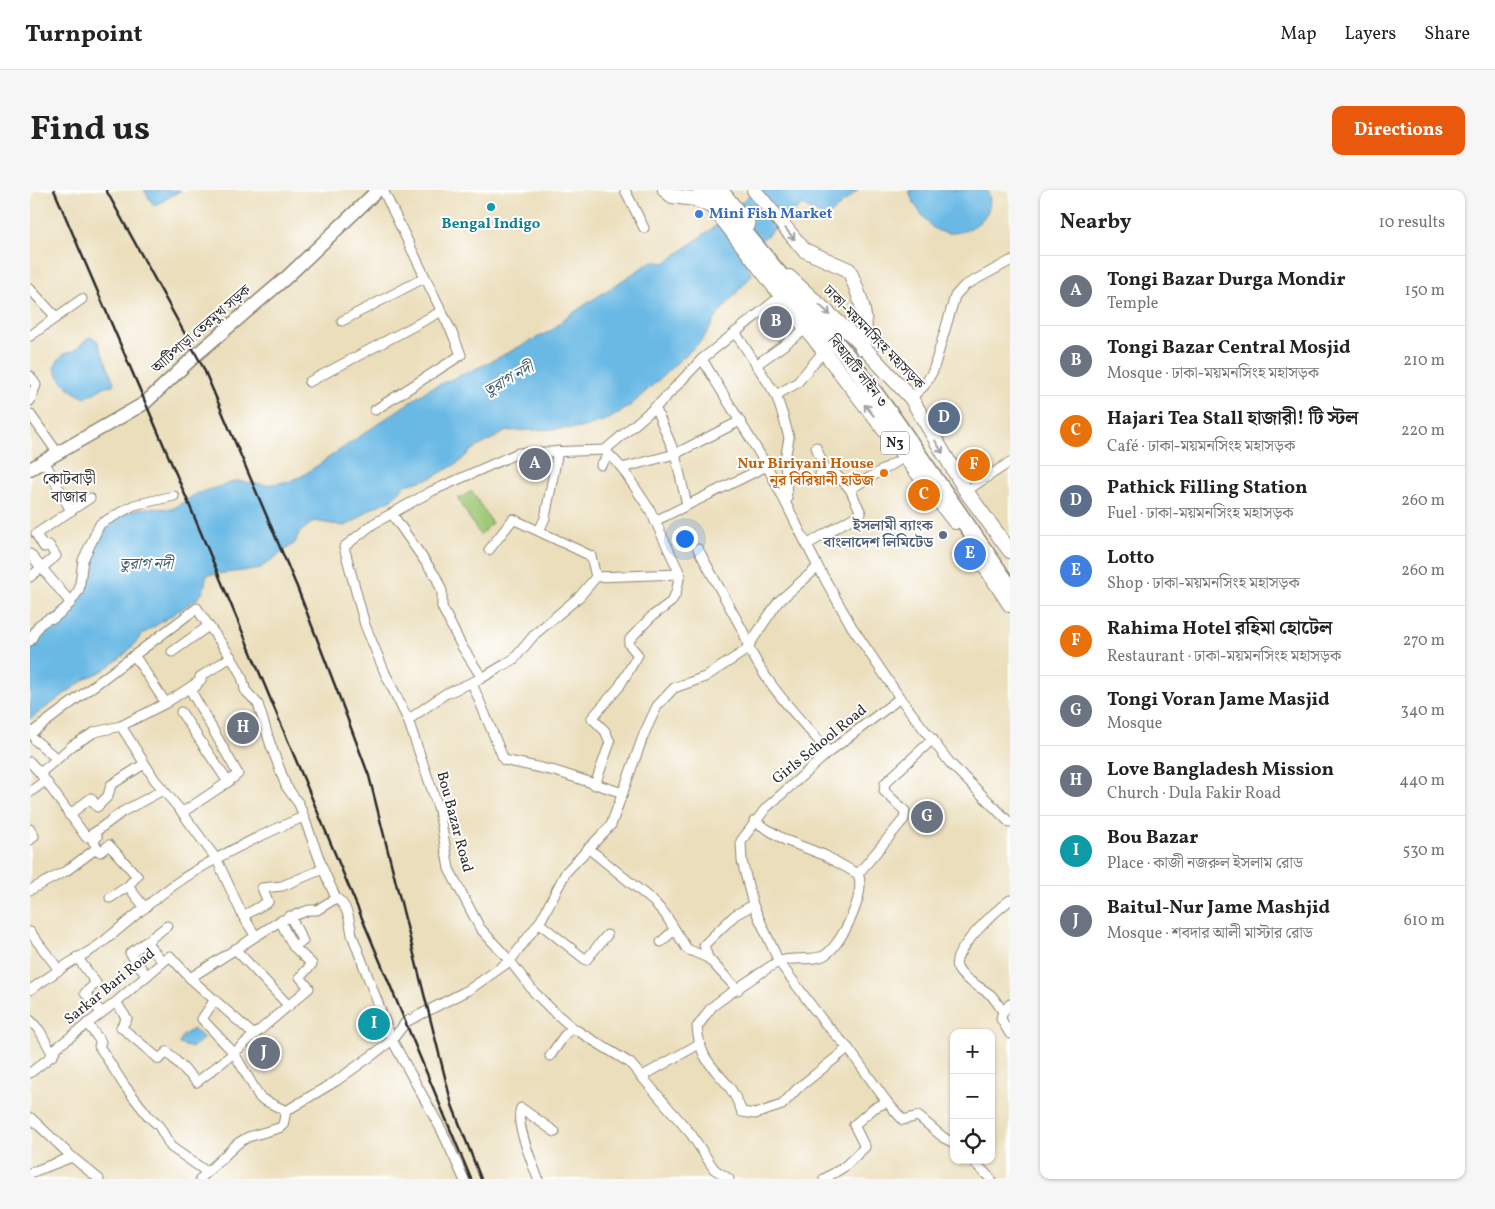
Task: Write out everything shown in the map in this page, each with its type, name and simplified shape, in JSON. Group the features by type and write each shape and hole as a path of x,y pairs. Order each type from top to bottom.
{"highway":[{"path":"665,190 672,196 721,201"},
{"name":"N3","path":"700,190 721,201 778,290 822,352 953,518 1010,605"},
{"name":"বিআরটি লাইন ৩","path":"709,190 721,201 847,356 895,421 1010,588"},
{"path":"754,190 804,250 849,270 862,301 866,333 862,348"},
{"name":"ঢাকা-ময়মনসিংহ মহাসড়ক","path":"721,201 789,277 853,336 862,348 911,398 966,491 1010,552"}],"main road":[{"name":"আটিপাড়া তেরমুখ সড়ক","path":"30,469 146,403 197,354 287,277 378,190"}],"street":[{"path":"375,410 461,355 442,311 424,278 383,190"},
{"path":"625,190 644,228"},
{"path":"911,398 924,386 933,371 955,296 964,286 1010,261"},
{"path":"342,321 424,278"},
{"path":"30,289 56,317"},
{"path":"601,465 607,453 702,359 734,332 778,290"},
{"path":"30,336 82,299"},
{"path":"309,382 442,311"},
{"path":"756,365 806,329"},
{"path":"734,332 776,395 789,438 785,459 787,503"},
{"path":"776,395 796,384 822,352"},
{"path":"702,359 787,503 818,567 852,627 900,698 950,763 1010,823"},
{"path":"30,376 36,385 30,401"},
{"path":"655,407 675,454 686,506"},
{"path":"30,414 57,452"},
{"path":"622,468 675,454 740,421"},
{"path":"808,544 861,513 850,489 832,470 823,473 816,447"},
{"path":"539,531 545,518 558,451"},
{"path":"482,678 461,645 442,607 442,590 436,577 392,514 432,491 518,453 558,451 607,453 622,468 650,510 680,574 676,593 671,602 651,617 630,640 629,644 638,655 619,687 592,718 606,731 610,742 595,785"},
{"path":"850,489 905,457"},
{"path":"44,461 71,511"},
{"path":"966,491 1010,462"},
{"path":"655,521 766,466"},
{"path":"30,641 39,625 48,619 54,618 71,603 79,590 83,560 100,524 134,505 174,496"},
{"path":"30,577 56,556 50,546 44,547 36,534 90,498"},
{"name":"Bou Bazar Road","path":"392,514 373,524 344,547 365,625 385,673 408,720 439,810 449,869 480,928 510,961 534,992 573,1028 630,1063 691,1134 716,1176 728,1179"},
{"path":"490,550 514,519 591,556 596,577"},
{"path":"698,549 744,633 748,648 797,718 829,752"},
{"path":"30,554 71,603"},
{"path":"200,1179 229,1150 248,1137 279,1128 283,1125 286,1111 336,1081 392,1040 406,1022 470,990 510,961 539,923 566,872 611,825 644,734 657,706 674,688 705,677 737,658 748,648 778,602 818,567"},
{"path":"408,720 445,694 472,683 514,660 535,634 580,596 596,577 680,574"},
{"path":"57,759 33,737 134,655 197,608 230,657 245,683 245,690 258,704 286,786 299,804 323,869 336,898 342,901 350,919 352,935 392,1040 442,1131 464,1179"},
{"path":"172,652 208,627"},
{"path":"134,655 164,702"},
{"path":"181,811 186,810 238,774 191,691 201,680 200,677 230,657"},
{"path":"30,792 57,759 74,745 95,732 120,726 201,680"},
{"path":"472,683 504,760 555,771 623,793"},
{"name":"Girls School Road","path":"900,698 829,752 754,820 741,841 742,861 753,905 779,962 823,1022 848,1048 887,1102 903,1120 918,1116 950,1141"},
{"path":"181,712 228,782"},
{"path":"120,726 144,764 217,860 243,916 256,935"},
{"path":"858,874 904,819 905,811 884,791 885,783 933,740"},
{"path":"30,762 86,837 122,812 163,790"},
{"path":"69,815 91,798 96,807 108,796 111,785 144,764"},
{"path":"30,990 77,957 103,942 188,875 260,836 303,817"},
{"path":"754,820 785,840 824,855 858,874 861,880 858,899 840,938 830,951 822,956 796,958 779,962 712,1007 697,1027 699,1044 711,1068 733,1092 742,1112 755,1114 782,1105 818,1071 848,1048"},
{"path":"30,829 34,836 30,840"},
{"path":"94,833 97,837 93,841 100,852 109,845 137,876 128,886 110,898"},
{"path":"31,886 66,871 97,848"},
{"path":"588,848 653,901 687,949 708,958 738,990"},
{"path":"243,916 268,902 262,888 282,886 323,869"},
{"path":"128,886 145,908"},
{"path":"254,1035 190,978 280,921 309,910 317,910 336,898"},
{"path":"1003,1012 992,997 957,968 956,963 959,955 975,932 994,912 1010,900"},
{"path":"708,958 704,945 735,914 753,905"},
{"path":"290,916 303,941 293,946"},
{"path":"116,1002 128,1019 120,1027 158,1059 167,1052 196,1082 234,1053 309,988 300,977 312,964 293,946 280,921"},
{"path":"539,923 586,960 607,935"},
{"path":"147,976 130,953 167,926"},
{"path":"661,942 674,930"},
{"path":"30,932 58,970"},
{"path":"146,942 163,962"},
{"path":"234,949 289,1006"},
{"name":"Sarkar Bari Road","path":"30,1073 53,1055 56,1048 87,1022 116,1002 170,956 190,978"},
{"path":"77,957 96,983 85,993 101,1012"},
{"path":"214,1001 202,1019 234,1053 260,1098 286,1111"},
{"path":"1010,1004 1003,1012 1001,1019 1010,1034"},
{"path":"30,1020 40,1031 53,1055"},
{"path":"87,1022 101,1042 99,1046 114,1071 149,1117 159,1126 171,1146 207,1172"},
{"path":"550,1056 564,1036 573,1028"},
{"path":"641,1077 699,1044"},
{"path":"824,1179 844,1166 865,1147 854,1125 874,1108 887,1102"},
{"path":"538,1179 518,1113 520,1108 555,1132"},
{"path":"31,1118 72,1157 99,1179"},
{"path":"30,1173 72,1157"},
{"path":"976,1164 991,1179"}],"green space":[{"path":"472,491 492,523 480,535 458,499"}],"water":[{"path":"144,190 181,190 154,206"},
{"name":"তুরাগ নদী","path":"755,190 858,190 826,218 802,205 743,256 752,275 719,313 703,339 630,406 609,419 580,428 507,431 472,450 458,463 431,478 406,485 390,500 370,509 358,519 345,526 314,521 299,533 295,543 259,569 207,575 203,592 197,599 141,635 132,647 118,660 102,671 88,677 30,719 30,634 78,596 85,580 87,563 96,530 110,515 147,508 172,509 198,493 237,481 267,485 290,481 302,476 429,389 484,365 552,330 565,318 652,261 665,263 714,227"},
{"path":"909,190 987,190 990,201 988,211 982,220 973,227 951,233 940,231 929,224 915,204"},
{"path":"89,337 97,340 114,382 113,385 106,386 85,398 67,386 54,368 61,356 73,352"},
{"path":"194,1029 204,1038 192,1048 179,1044 183,1035"}],"railway":[{"path":"54,190 186,497 471,1179"},
{"path":"106,190 203,367 297,587 339,696 369,776 452,1105 481,1179"}],"place":[{"name":"Bengal Indigo","path":"491,207"},
{"name":"Mini Fish Market","path":"699,214"},
{"name":"Tongi Bazar Central Mosjid","path":"776,322"},
{"name":"Pathick Filling Station","path":"944,418"},
{"name":"Tongi Bazar Durga Mondir","path":"535,464"},
{"name":"Rahima Hotel রহিমা হোটেল","path":"974,465"},
{"name":"Nur Biriyani House নূর বিরিয়ানী হাউজ","path":"884,473"},
{"name":"Hajari Tea Stall হাজারী! টি স্টল","path":"924,495"},
{"name":"ইসলামী ব্যাংক বাংলাদেশ লিমিটেড","path":"943,535"},
{"name":"Lotto","path":"970,554"},
{"name":"Love Bangladesh Mission","path":"243,728"},
{"name":"Tongi Voran Jame Masjid","path":"927,817"},
{"name":"Bou Bazar","path":"374,1024"},
{"name":"Baitul-Nur Jame Mashjid","path":"264,1053"}],"district":[{"name":"কোটবাড়ী বাজার","path":"69,489"}]}
